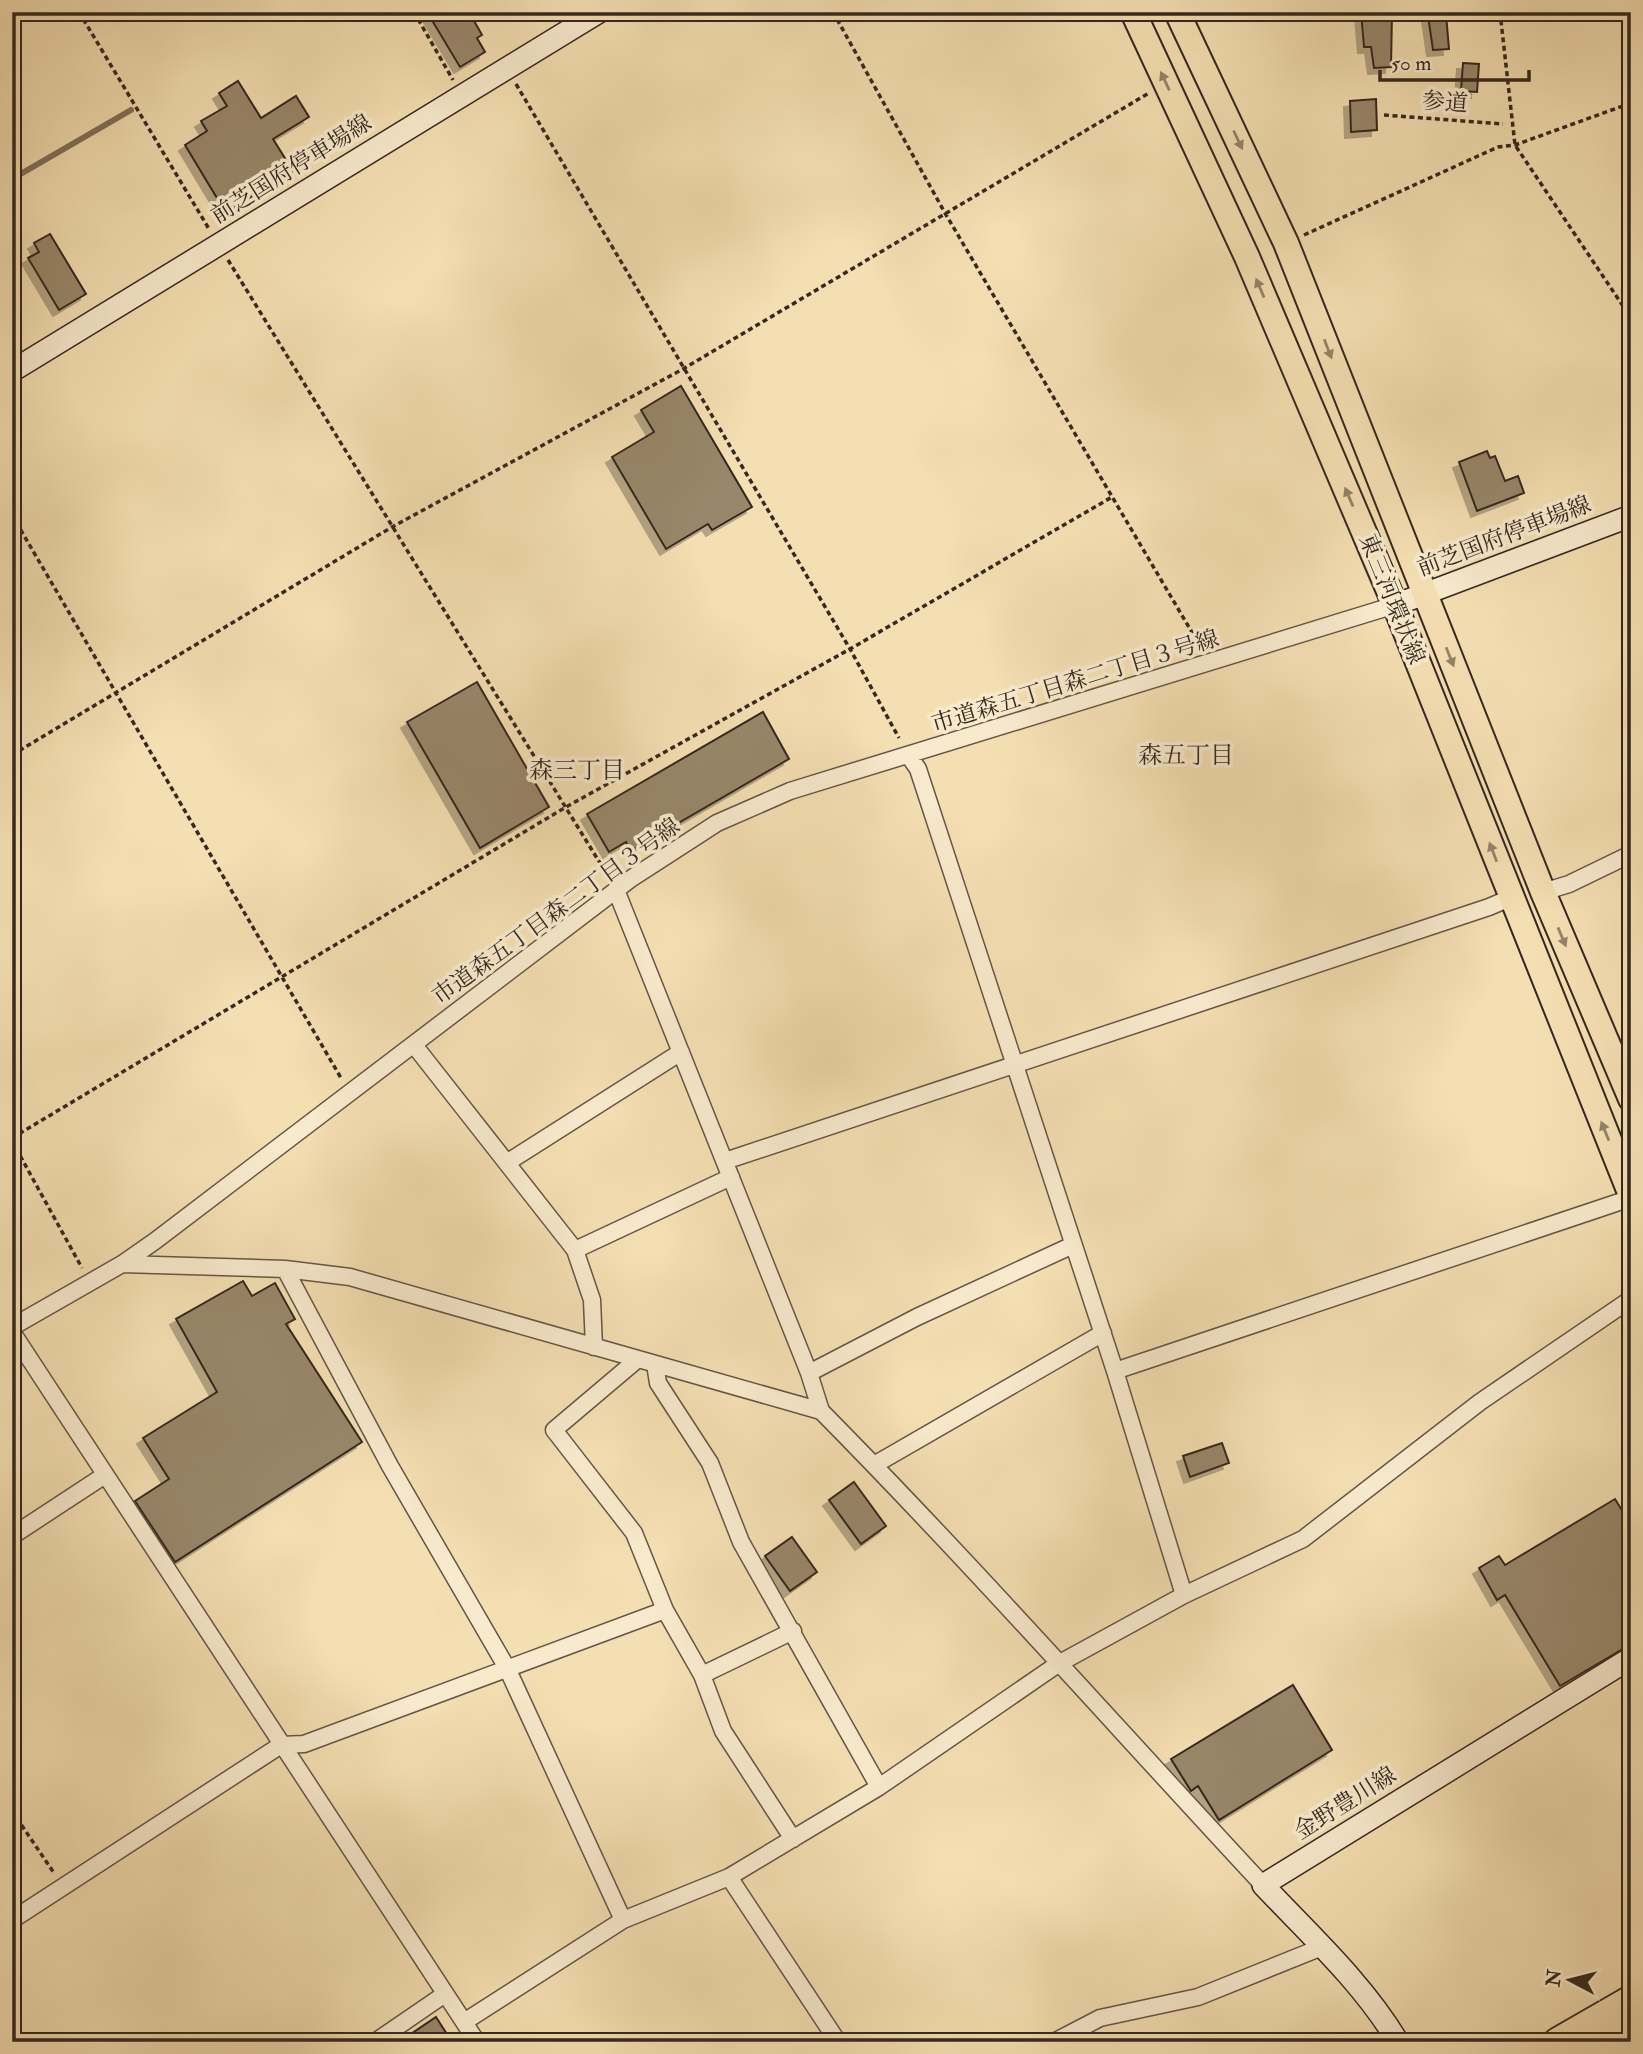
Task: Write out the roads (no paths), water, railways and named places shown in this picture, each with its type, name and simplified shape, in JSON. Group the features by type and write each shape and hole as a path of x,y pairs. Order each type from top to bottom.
{"highway":[{"path":"1558,2042 1631,2000"},
{"path":"1604,2042 1631,2024"},
{"path":"1622,2042 1631,2036"}],"main road":[{"name":"前芝国府停車場線","path":"12,371 599,12"},
{"name":"東三河環状線","path":"1133,12 1247,257 1395,605 1631,1196"},
{"name":"東三河環状線","path":"1177,12 1286,243 1543,892 1631,1099"},
{"name":"前芝国府停車場線","path":"1395,605 1631,516"},
{"name":"金野豊川線","path":"1262,1885 1631,1658"},
{"path":"1262,1885 1322,1947 1388,2025 1398,2042"}],"street":[{"name":"市道森五丁目森二丁目３号線","path":"12,1329 122,1264 616,890 686,842 745,810 790,791 1395,605"},
{"path":"909,756 918,769 1115,1371 1184,1595"},
{"path":"1543,892 1569,884 1631,854"},
{"path":"616,890 809,1373 821,1411 1008,1606 1262,1885"},
{"path":"725,1161 1510,898"},
{"path":"414,1045 575,1250 592,1300 594,1347"},
{"path":"508,1163 681,1052"},
{"path":"575,1250 731,1177"},
{"path":"1115,1371 1631,1196"},
{"path":"809,1373 917,1317 1073,1245"},
{"path":"122,1264 285,1269 350,1277 821,1411"},
{"path":"285,1269 390,1466 507,1668 623,1920"},
{"path":"464,2022 623,1920 729,1877 793,1839 879,1787 1058,1664 1184,1595 1303,1539 1480,1402 1631,1299"},
{"path":"12,1329 477,2042"},
{"path":"874,1465 1102,1333"},
{"path":"638,1359 554,1430 634,1533 665,1610 702,1675 723,1731 793,1839"},
{"path":"655,1364 658,1383 710,1463 741,1542 793,1630 879,1787"},
{"path":"12,1536 105,1475"},
{"path":"12,1920 281,1745 304,1744 665,1610"},
{"path":"702,1675 793,1630"},
{"path":"729,1877 838,2042"},
{"path":"1054,2042 1100,2018 1198,1997 1322,1947"},
{"path":"375,2042 445,1994"}],"waterway":[{"path":"12,179 131,110"}],"district":[{"name":"森五丁目","path":"1186,755"},
{"name":"森三丁目","path":"577,770"}]}
